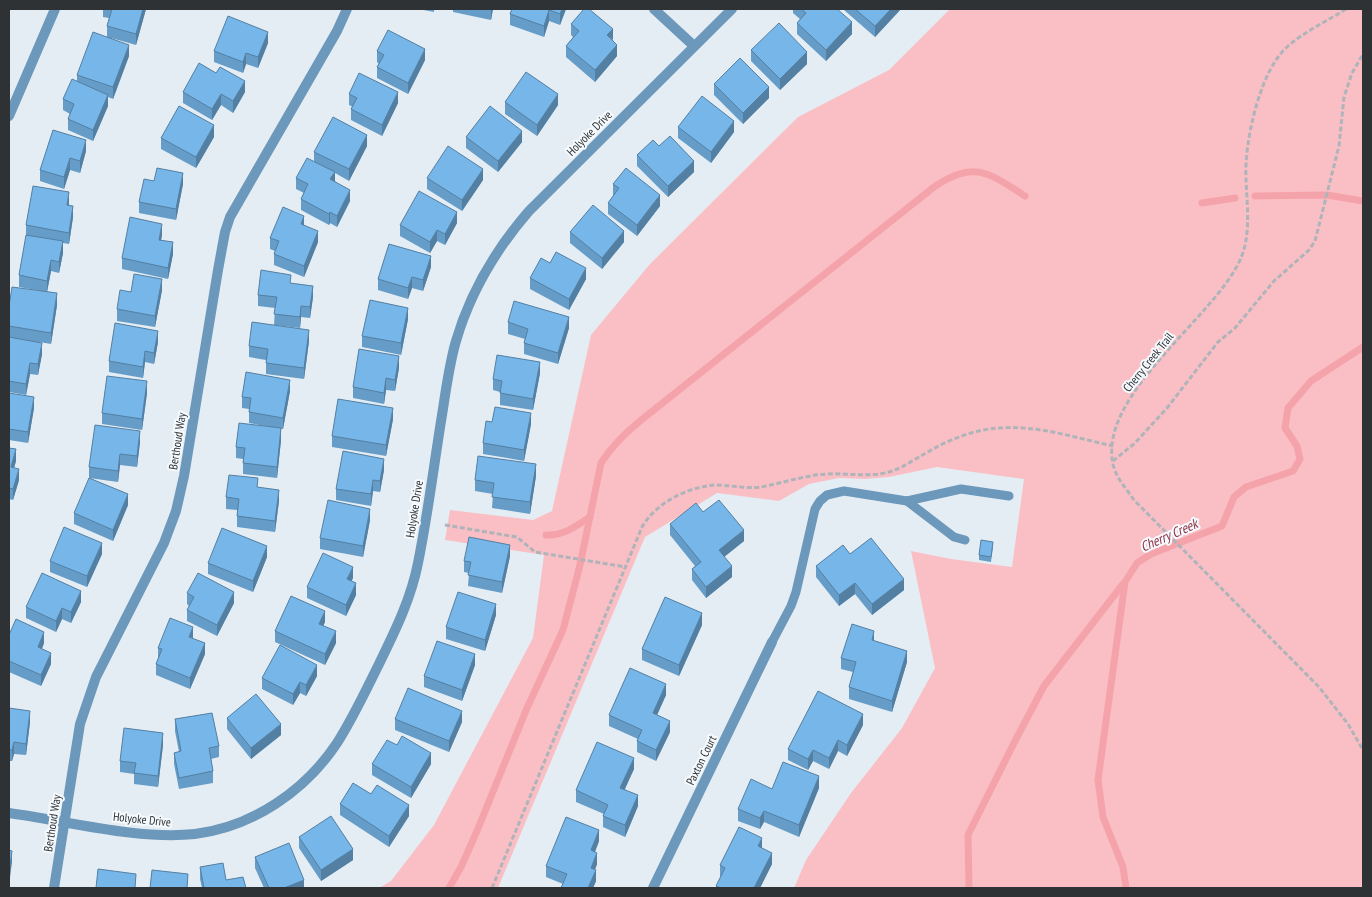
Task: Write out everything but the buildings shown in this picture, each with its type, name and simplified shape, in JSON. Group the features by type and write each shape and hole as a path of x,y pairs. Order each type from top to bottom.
{"street":[{"path":"9,116 55,9"},
{"name":"Berthoud Way","path":"54,888 80,724 91,690 164,543 180,495 218,270 225,232 230,217 337,31 347,9"},
{"path":"654,9 694,46"},
{"name":"Holyoke Drive","path":"9,813 158,835 212,831 247,819 284,798 312,774 327,757 338,740 402,617 409,597 418,564 451,363 461,326 474,294 503,244 529,211 732,9"},
{"name":"Paxton Court","path":"653,888 772,642"}],"lane":[{"path":"772,642 794,599 815,509 827,495 844,491 907,501 961,489 1009,496"},
{"path":"907,501 954,537 965,540"}],"path":[{"name":"Cherry Creek Trail","path":"1346,9 1285,49 1266,79 1255,114 1247,152 1245,171 1247,229 1244,249 1240,259 1227,282 1139,385 1126,406 1116,429 1113,461 1120,480 1134,500 1318,687 1348,724 1363,750"},
{"path":"1113,461 1136,443 1167,408 1218,342 1235,328 1274,281 1309,250 1315,242 1339,146 1344,97 1352,73 1363,54"},
{"path":"492,888 642,527 648,517 666,502 690,491 714,485 760,487 803,477 826,474 880,474 892,471 970,433 999,428 1028,428 1113,446"},
{"path":"445,525 517,537 535,552 626,567"}],"shaded area":[{"path":"950,9 1363,9 1363,888 794,888 806,860 851,793 902,728 935,668 911,551 951,559 1012,567 1024,479 937,467 889,477 865,479 839,478 809,484 779,501 717,493 645,537 498,888 379,888 391,881 434,825 533,638 544,555 445,540 450,510 533,520 552,511 591,335 650,264 798,117 889,70"}],"waterway":[{"path":"449,888 461,867 477,831 527,708 563,630 580,565 601,463 614,446 640,421 934,187 959,174 980,172 990,175 1025,196"},
{"path":"1255,196 1327,195 1363,201"},
{"path":"1202,203 1235,198"},
{"name":"Cherry Creek","path":"1126,888 1123,867 1103,817 1098,780 1125,582 1137,563 1151,554 1222,526 1234,497 1246,487 1293,471 1300,459 1297,446 1285,428 1288,408 1311,381 1363,347"},
{"path":"546,535 564,532 590,517"},
{"path":"969,888 968,835 1016,739 1044,686 1123,584"}]}
